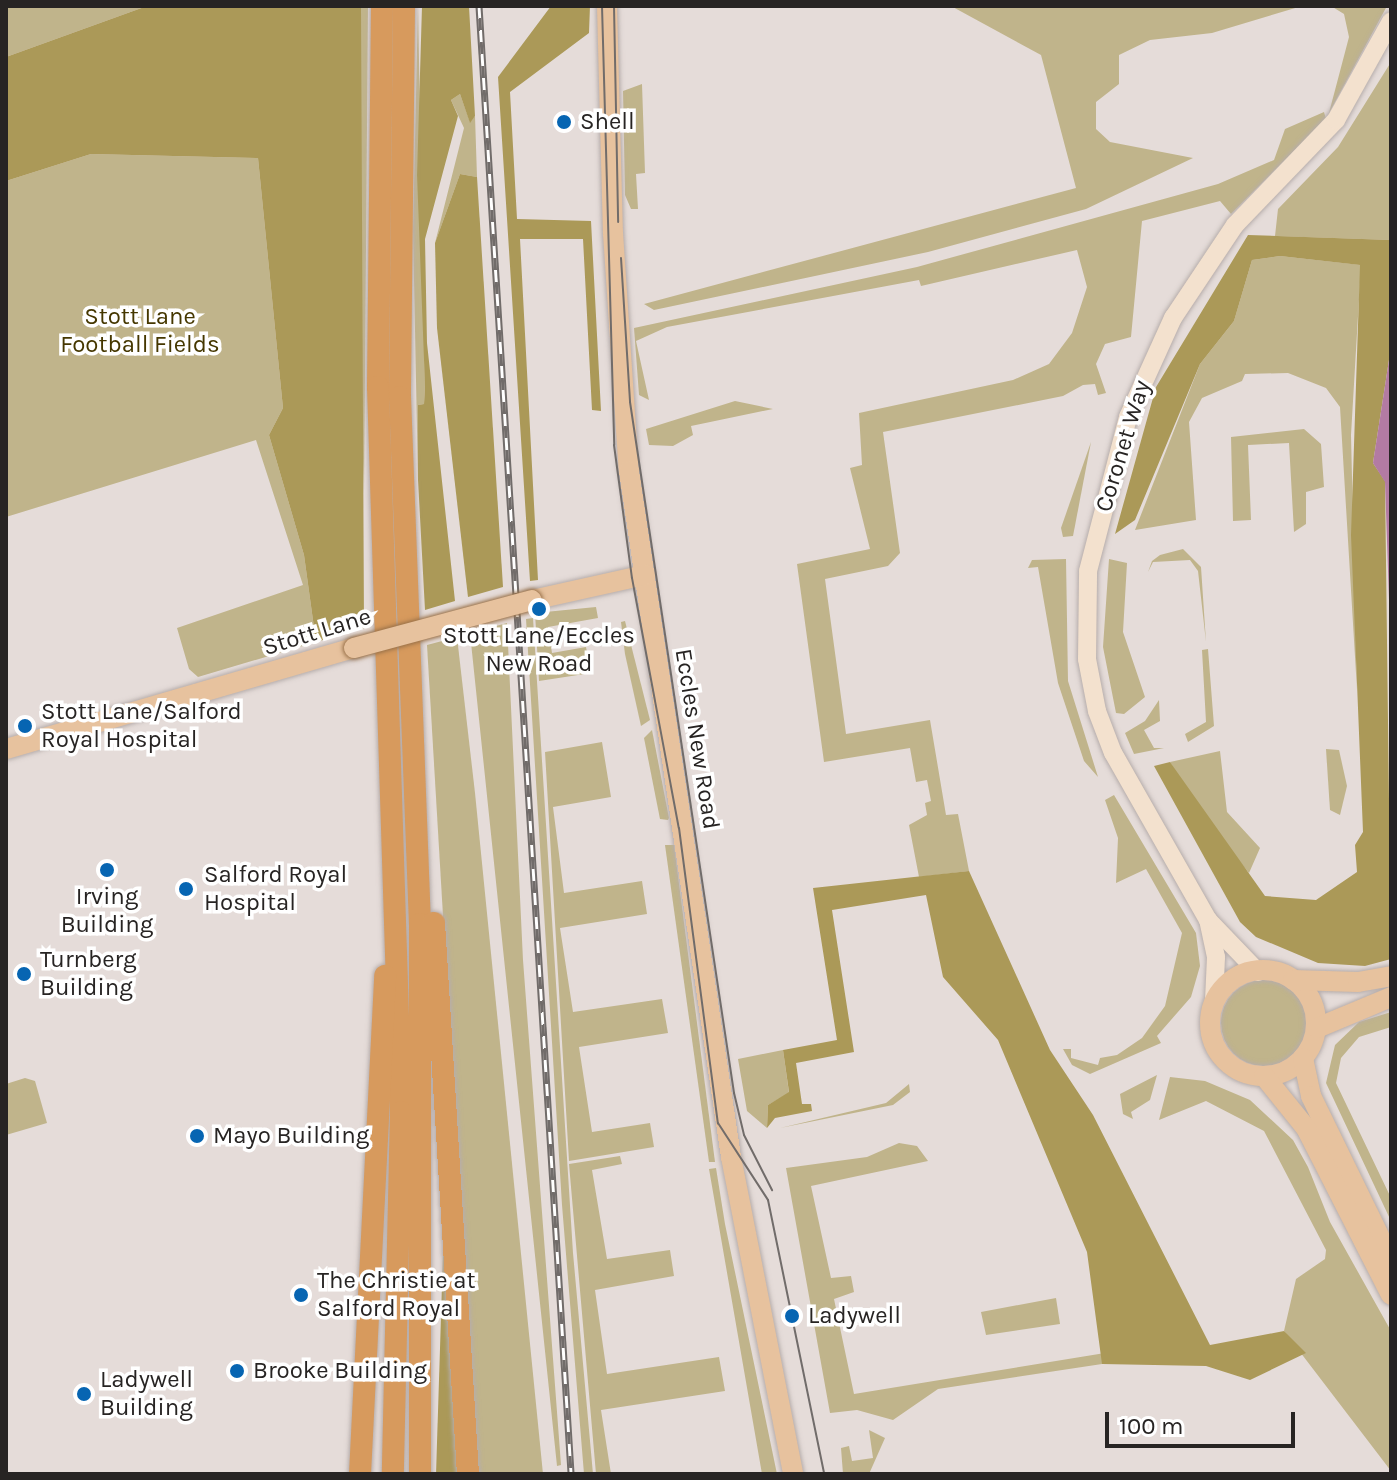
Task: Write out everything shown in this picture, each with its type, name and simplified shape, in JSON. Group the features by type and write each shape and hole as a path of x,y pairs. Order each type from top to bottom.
{"highway":[{"path":"382,6 378,387 401,1112 393,1474"},
{"path":"404,6 400,366 423,1094 420,1474"},
{"path":"360,1474 385,988 389,692"},
{"path":"411,703 434,922 468,1474"}],"main road":[{"name":"Eccles New Road","path":"607,6 621,387 645,575 729,1149 793,1474"},
{"name":"Stott Lane","path":"6,749 354,648 532,600 645,575"},
{"path":"1391,976 1358,982 1293,980 1258,972 1241,974 1214,1001 1211,1031 1224,1060 1264,1076 1306,1128 1391,1295"},
{"path":"1293,980 1311,999 1317,1028 1303,1058 1311,1096 1391,1260"},
{"path":"1317,1028 1391,997"},
{"path":"1264,1076 1303,1058"}],"street":[{"name":"Coronet Way","path":"1208,920 1103,730 1087,659 1091,555 1128,417 1191,285 1235,225 1336,120 1391,21"},
{"path":"1208,920 1258,972"},
{"path":"1208,920 1216,957 1214,1001"}],"green space":[{"path":"6,6 147,6 6,57"},
{"path":"361,6 368,6 364,494 360,350"},
{"path":"418,6 425,386 424,404 418,405 418,480 413,230"},
{"path":"951,6 1302,6 1212,33 1150,40 1119,55 1119,84 1096,102 1096,129 1110,142 1193,158 1086,209 928,252 654,310 644,304 1076,188 1041,55"},
{"path":"1331,6 1387,6 1329,113 1349,37 1344,14"},
{"path":"1391,62 1391,240 1275,236 1278,209 1338,147"},
{"path":"642,84 645,173 636,174 638,209 631,209 625,195 623,91"},
{"path":"460,94 470,122 475,116 477,177 460,174 435,243 464,128 451,100"},
{"path":"1324,112 1326,119 1231,214 1220,201 1142,221 1131,337 1105,344 1096,364 1106,393 1098,395 1095,384 1083,385 1063,396 883,432 900,553 888,566 825,579 846,734 930,720 946,815 958,814 969,871 919,877 909,825 927,815 925,803 931,801 927,780 916,782 910,748 824,762 797,564 870,549 850,468 862,465 859,413 1013,380 1049,364 1072,333 1087,287 1077,250 921,286 919,280 667,327 636,341 649,400 639,395 634,328 917,267 1218,184 1274,160 1285,129"},
{"name":"Stott Lane Football Fields","path":"91,154 258,158 283,408 269,435 304,555 316,642 198,677 189,669 177,628 303,585 256,440 6,517 6,181"},
{"path":"1280,256 1361,265 1351,435 1357,690 1340,407 1326,388 1288,373 1245,374 1242,381 1202,398 1189,422 1196,520 1135,530 1200,364 1234,321 1252,260"},
{"path":"735,401 773,409 691,426 693,435 673,446 649,445 646,429"},
{"path":"1304,429 1321,444 1324,487 1306,492 1306,524 1294,532 1289,443 1248,445 1251,520 1233,521 1231,437"},
{"path":"1091,442 1073,536 1063,537 1061,528"},
{"path":"1183,549 1201,567 1206,642 1198,571 1190,560 1153,562 1148,572 1152,561 1160,555"},
{"path":"1066,559 1068,681 1098,777 1084,761 1058,683 1038,567 1028,568 1032,560"},
{"path":"1109,559 1127,563 1123,632 1145,697 1124,714 1116,713 1103,647"},
{"path":"596,607 598,618 548,627 552,653 586,647 591,673 539,681 535,613"},
{"path":"533,618 573,1253 593,1474 584,1474 562,1205 526,619"},
{"path":"625,621 650,720 641,726 625,654 621,622"},
{"path":"507,623 523,960 561,1465 557,1466 470,633"},
{"path":"457,637 543,1474 476,1474 427,645"},
{"path":"1208,649 1214,726 1188,742 1185,734 1206,722 1202,650"},
{"path":"1159,700 1160,721 1144,730 1154,748 1164,748 1134,754 1125,733 1145,721"},
{"path":"652,730 668,820 660,819 644,738"},
{"path":"602,742 611,797 553,807 564,893 642,881 647,914 560,928 573,1012 662,999 668,1033 579,1047 592,1132 650,1123 654,1147 569,1161 545,752"},
{"path":"1326,749 1339,750 1347,786 1340,815 1330,810"},
{"path":"1220,751 1227,812 1260,848 1249,873 1200,813 1170,762"},
{"path":"1114,795 1196,933 1200,966 1191,997 1157,1036 1161,1043 1090,1074 1072,1065 1063,1049 1071,1049 1071,1058 1098,1065 1100,1058 1117,1055 1142,1038 1165,1006 1182,933 1146,869 1116,883 1118,838 1105,800"},
{"path":"665,845 674,845 715,1162 709,1162"},
{"path":"1264,980 1280,984 1294,993 1303,1007 1307,1023 1303,1039 1294,1053 1280,1062 1264,1066 1248,1062 1234,1053 1225,1039 1221,1023 1225,1007 1234,993 1248,984"},
{"path":"1391,1012 1391,1027 1359,1037 1341,1058 1336,1083 1391,1198 1391,1221 1326,1083 1335,1045 1359,1022"},
{"path":"783,1050 789,1093 768,1105 767,1128 747,1111 738,1059"},
{"path":"1157,1075 1150,1100 1131,1112 1133,1119 1123,1114 1120,1094"},
{"path":"1170,1077 1205,1081 1250,1100 1293,1140 1308,1167 1330,1222 1391,1331 1391,1471 1284,1331 1296,1279 1325,1259 1326,1250 1264,1131 1206,1101 1159,1120"},
{"path":"25,1078 35,1081 47,1123 6,1135 6,1084"},
{"path":"909,1084 910,1092 893,1105 780,1128 886,1103"},
{"path":"899,1143 917,1146 928,1161 811,1186 831,1278 851,1276 854,1292 834,1299 854,1394 1105,1353 1102,1364 938,1389 893,1420 857,1410 830,1413 786,1168 867,1157"},
{"path":"620,1156 622,1164 592,1170 607,1259 670,1250 674,1276 595,1290 607,1374 719,1357 725,1391 601,1410 611,1474 596,1474 569,1164"},
{"path":"716,1168 777,1474 762,1474 709,1169"},
{"path":"1056,1298 1060,1324 986,1335 981,1312"},
{"path":"869,1430 885,1438 869,1474 843,1474 841,1448 849,1446 852,1461 873,1458"}],"shaded area":[{"path":"147,6 361,6 364,628 316,642 304,555 269,435 283,408 258,158 91,154 6,181 6,57"},
{"path":"422,6 469,6 475,116 470,123 460,94 451,100 458,116 425,239 427,343 455,601 425,610 418,480 418,405 424,404 425,386 417,175"},
{"path":"551,6 590,6 589,33 510,92 517,219 591,221 601,411 592,410 583,239 520,239 538,580 530,581 498,77"},
{"path":"460,174 477,177 503,587 468,597 437,328 435,243"},
{"path":"1248,235 1391,240 1391,347 1373,463 1385,481 1391,959 1365,966 1318,963 1256,937 1240,922 1154,766 1170,762 1265,896 1316,900 1357,872 1355,845 1363,832 1351,535 1360,265 1280,256 1252,260 1234,321 1200,364 1135,520 1115,534 1156,387"},
{"path":"1391,347 1391,659 1385,482 1373,463"},
{"path":"969,871 1050,1050 1093,1115 1210,1345 1284,1331 1306,1353 1250,1380 1206,1366 1102,1364 1087,1252 998,1040 943,977 926,895 832,910 854,1052 796,1063 802,1104 811,1104 812,1111 775,1118 767,1128 768,1105 789,1092 783,1050 837,1040 813,888"},
{"path":"444,1223 460,1474 436,1474"}],"tram line":[{"path":"602,6 614,445 632,578 679,828 718,1123 768,1200 824,1474"},
{"path":"614,6 618,222"},
{"path":"621,258 630,402 734,1093 744,1135 772,1190"}],"railway":[{"path":"479,6 571,1474"}],"place":[{"name":"Shell","path":"564,122"},
{"name":"Stott Lane/Eccles New Road","path":"539,609"},
{"name":"Stott Lane/Salford Royal Hospital","path":"25,726"},
{"name":"Irving Building","path":"107,870"},
{"name":"Salford Royal Hospital","path":"186,889"},
{"name":"Turnberg Building","path":"24,974"},
{"name":"Mayo Building","path":"197,1136"},
{"name":"The Christie at Salford Royal","path":"301,1295"},
{"name":"Ladywell","path":"792,1316"},
{"name":"Brooke Building","path":"237,1371"},
{"name":"Ladywell Building","path":"84,1394"}]}
